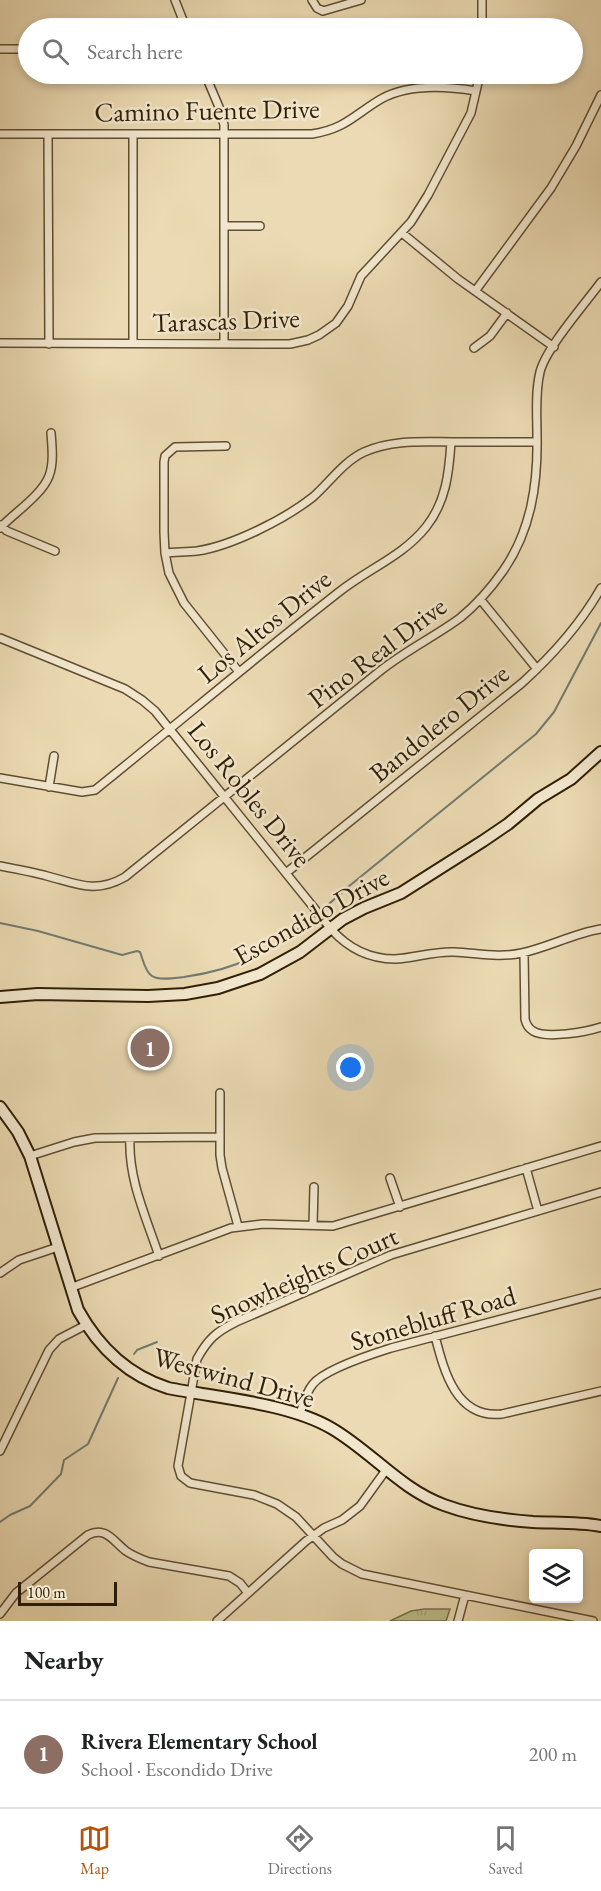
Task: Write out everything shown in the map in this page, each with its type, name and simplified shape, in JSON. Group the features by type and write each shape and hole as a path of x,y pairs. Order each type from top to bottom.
{"main road":[{"name":"Escondido Drive","path":"0,997 38,994 167,996 207,991 243,981 281,964 354,913 401,892 483,841 538,799 583,769 601,752"},
{"name":"Westwind Drive","path":"1,1110 18,1132 30,1156 78,1310 103,1348 128,1369 159,1386 300,1414 332,1429 414,1490 451,1508 506,1519 601,1526"}],"street":[{"path":"175,0 182,18"},
{"path":"312,0 317,8 323,11 361,0"},
{"path":"482,0 482,18"},
{"path":"0,49 18,49"},
{"path":"209,84 219,106 224,134 224,344"},
{"name":"Tarascas Drive","path":"0,343 291,344 319,335 343,315 361,276 402,233 428,195 471,113 478,84"},
{"name":"Camino Fuente Drive","path":"0,134 312,134 325,132 345,124 383,98 404,91 459,88 476,91"},
{"path":"476,290 551,188 576,146 601,95"},
{"path":"48,134 49,344"},
{"path":"133,134 133,343"},
{"path":"224,226 260,226"},
{"path":"402,233 426,254 554,346"},
{"name":"Pino Real Drive","path":"0,866 45,875 81,886 99,887 125,877 389,664 451,624 480,599 512,556 527,522 536,482 539,374 554,346 601,282"},
{"path":"474,348 490,336 507,313"},
{"path":"51,433 50,476 42,487 0,527 55,551"},
{"name":"Los Altos Drive","path":"0,778 82,792 92,791 342,590 400,553 414,541 434,516 444,494 451,442"},
{"path":"165,553 197,551 221,546 255,531 310,499 341,469 366,451 393,443 537,442"},
{"path":"226,446 175,447 165,456 163,481 165,553 171,578 184,603 239,672"},
{"name":"Bandolero Drive","path":"286,873 537,669 577,626 601,588"},
{"path":"480,599 537,669"},
{"name":"Los Robles Drive","path":"0,638 124,689 155,711 330,929 348,945 372,955 396,959 441,952 484,955 524,953 601,929"},
{"path":"49,787 54,756"},
{"path":"524,953 525,1019 529,1028 539,1033 571,1034 601,1027"},
{"path":"220,1094 222,1168 237,1226"},
{"path":"30,1156 95,1138 220,1137"},
{"path":"130,1138 129,1159 133,1178 159,1256"},
{"path":"70,1288 237,1226 263,1224 333,1226 601,1146"},
{"path":"526,1168 538,1211"},
{"path":"390,1178 400,1207"},
{"path":"313,1225 314,1187"},
{"name":"Snowheights Court","path":"593,1621 362,1574 342,1564 296,1517 277,1504 254,1495 190,1483 181,1476 178,1463 197,1359 214,1334 390,1255 601,1192"},
{"path":"0,1273 19,1260 58,1247"},
{"name":"Stonebluff Road","path":"300,1414 308,1391 321,1376 382,1351 601,1293"},
{"path":"0,1451 49,1350 59,1339 86,1324"},
{"path":"435,1336 446,1377 452,1387 465,1402 487,1414 502,1414 601,1391"},
{"path":"217,1621 313,1535 342,1520 360,1506 386,1470"},
{"path":"0,1614 16,1593 93,1532 108,1534 129,1553 149,1562 229,1576 240,1583 248,1593"},
{"path":"458,1621 465,1595"},
{"path":"539,1621 541,1611"}],"green space":[{"path":"450,1609 446,1621 390,1621 411,1611"}],"waterway":[{"path":"321,911 536,734 554,712 601,623"},
{"path":"0,923 38,931 122,955 140,952 150,974 155,978 167,979 204,974 255,957 285,939 316,915"},
{"path":"134,1354 137,1350 157,1342"},
{"path":"0,1522 30,1506 61,1474 64,1460 88,1444 118,1378"}],"place":[{"name":"Rivera Elementary School","path":"150,1048"}]}
